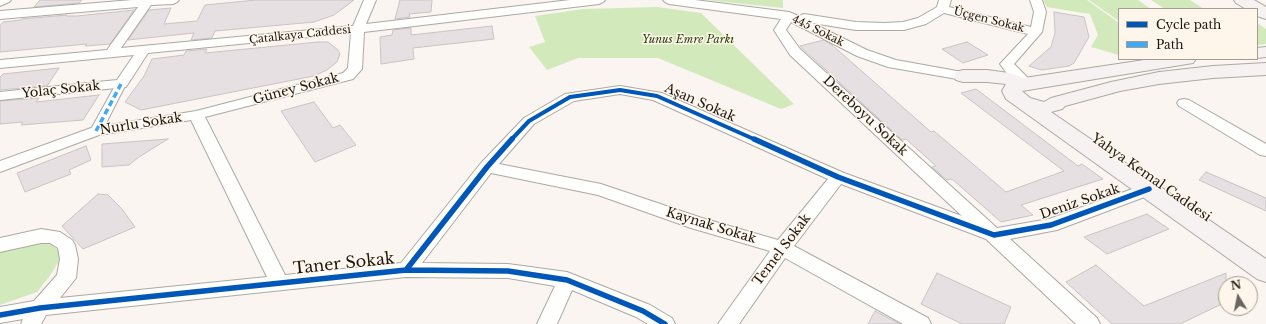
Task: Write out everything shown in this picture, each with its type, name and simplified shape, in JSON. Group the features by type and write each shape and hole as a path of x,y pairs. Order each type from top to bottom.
{"main road":[{"path":"1232,0 1246,8"},
{"path":"1242,0 1256,8"},
{"path":"1024,90 1134,66 1179,60"},
{"path":"1024,90 1044,108 1055,105 1058,102 1118,86 1159,78 1213,72 1266,69"},
{"name":"445 Sokak","path":"963,76 999,88 1024,90"},
{"name":"Yahya Kemal Caddesi","path":"1024,90 1149,189 1266,272"},
{"name":"Yahya Kemal Caddesi","path":"1058,102 1070,117 1081,126 1266,253"}],"street":[{"path":"0,2 5,0"},
{"path":"0,15 173,0"},
{"name":"Güney Sokak","path":"196,115 348,76 355,70 358,29 370,0"},
{"path":"488,0 488,14"},
{"name":"Çatalkaya Caddesi","path":"0,64 358,29 599,0"},
{"name":"445 Sokak","path":"669,0 789,16 862,53 893,64 963,76"},
{"path":"1024,90 1007,64 1036,32 1040,12 1036,0"},
{"path":"110,54 147,2"},
{"path":"789,16 856,26 904,26 922,21 936,14 943,4"},
{"name":"Üçgen Sokak","path":"943,4 1036,32"},
{"name":"Dereboyu Sokak","path":"789,16 780,30 795,52 1090,324"},
{"path":"96,131 121,84 143,51"},
{"name":"Yolaç Sokak","path":"0,96 121,84"},
{"name":"Aşan Sokak","path":"406,270 487,167 529,121 570,97 620,90 658,96 838,177 994,235"},
{"path":"1184,103 1266,152"},
{"name":"Nurlu Sokak","path":"0,168 96,131 196,115 280,284"},
{"name":"Kaynak Sokak","path":"487,167 601,190 697,223 782,248 921,324"},
{"name":"Temel Sokak","path":"728,324 782,248 838,177"},
{"name":"Deniz Sokak","path":"994,235 1051,225 1149,189"},
{"path":"0,245 41,236 54,237 66,245 69,259 66,278 35,316"},
{"name":"Taner Sokak","path":"0,315 35,316 280,284 406,270 508,271 567,280 643,311 665,324"},
{"path":"547,324 567,280"}],"green space":[{"path":"706,0 783,0 783,8"},
{"path":"1043,0 1087,0 1118,22 1118,55 1091,47 1098,35 1090,14 1047,7"},
{"path":"1089,0 1138,0 1150,8 1118,8 1118,20"},
{"path":"1151,0 1190,0 1202,8 1163,8"},
{"name":"Yunus Emre Parkı","path":"657,7 701,13 794,104 781,109 658,58 578,58 547,70 529,47 545,42 535,16 583,9"},
{"path":"1258,24 1266,29 1266,44 1258,45"},
{"path":"49,242 59,251 59,261 49,277 37,292 0,305 0,252 29,244"}],"building":[{"path":"40,0 82,0 79,3 34,7"},
{"path":"256,0 354,0 334,15 314,22 215,31 212,38 191,40 194,33 128,40 149,10 171,8 164,24 197,21 205,5"},
{"path":"400,0 432,0 431,12 409,14 410,17 395,19"},
{"path":"134,10 110,44 85,46 87,44 0,52 0,26 3,22 22,19 67,15 66,16 77,16"},
{"path":"1054,12 1084,17 1089,37 1074,63 1069,66 1042,70 1029,66 1051,47 1055,33"},
{"path":"492,26 494,39 413,48 414,59 381,64 380,37 392,35 393,30 411,28 411,35"},
{"path":"824,40 832,45 931,132 934,131 1006,192 1064,171 961,93 976,89 1078,166 1082,164 1103,179 1021,205 1033,215 1001,222 952,179 947,180 932,167 936,166 906,139 902,140 800,46"},
{"path":"328,42 338,50 340,54 337,62 327,70 314,76 141,110 125,102 144,76 152,59 184,55 186,51 207,49 205,53"},
{"path":"967,42 988,55 963,63 942,49"},
{"path":"59,68 47,86 0,90 0,77 3,74"},
{"path":"99,95 83,120 21,125 23,122 0,124 0,101 39,98 36,102"},
{"path":"314,102 333,128 340,125 356,145 315,162 281,111"},
{"path":"168,139 129,165 102,167 102,144"},
{"path":"86,146 91,160 69,170 71,174 25,192 17,173"},
{"path":"1206,172 1266,198 1266,211 1199,180"},
{"path":"98,194 108,195 122,209 135,227 83,249 62,226"},
{"path":"1147,214 1169,229 1107,254 1084,237"},
{"path":"1096,265 1144,306 1218,276 1218,306 1180,324 1112,324 1066,282"},
{"path":"937,273 1011,307 1004,324 962,324 921,304"},
{"path":"1226,273 1226,276 1219,276"},
{"path":"875,311 896,322 900,324 868,324"}],"marked path":[{"path":"96,131 121,84"}],"cycle path":[{"path":"406,270 487,167 529,121 570,97 620,90 657,96 838,177 994,235 1051,225 1149,189"},
{"path":"0,315 40,308 406,270 508,271 567,280 643,311 665,324"}]}
